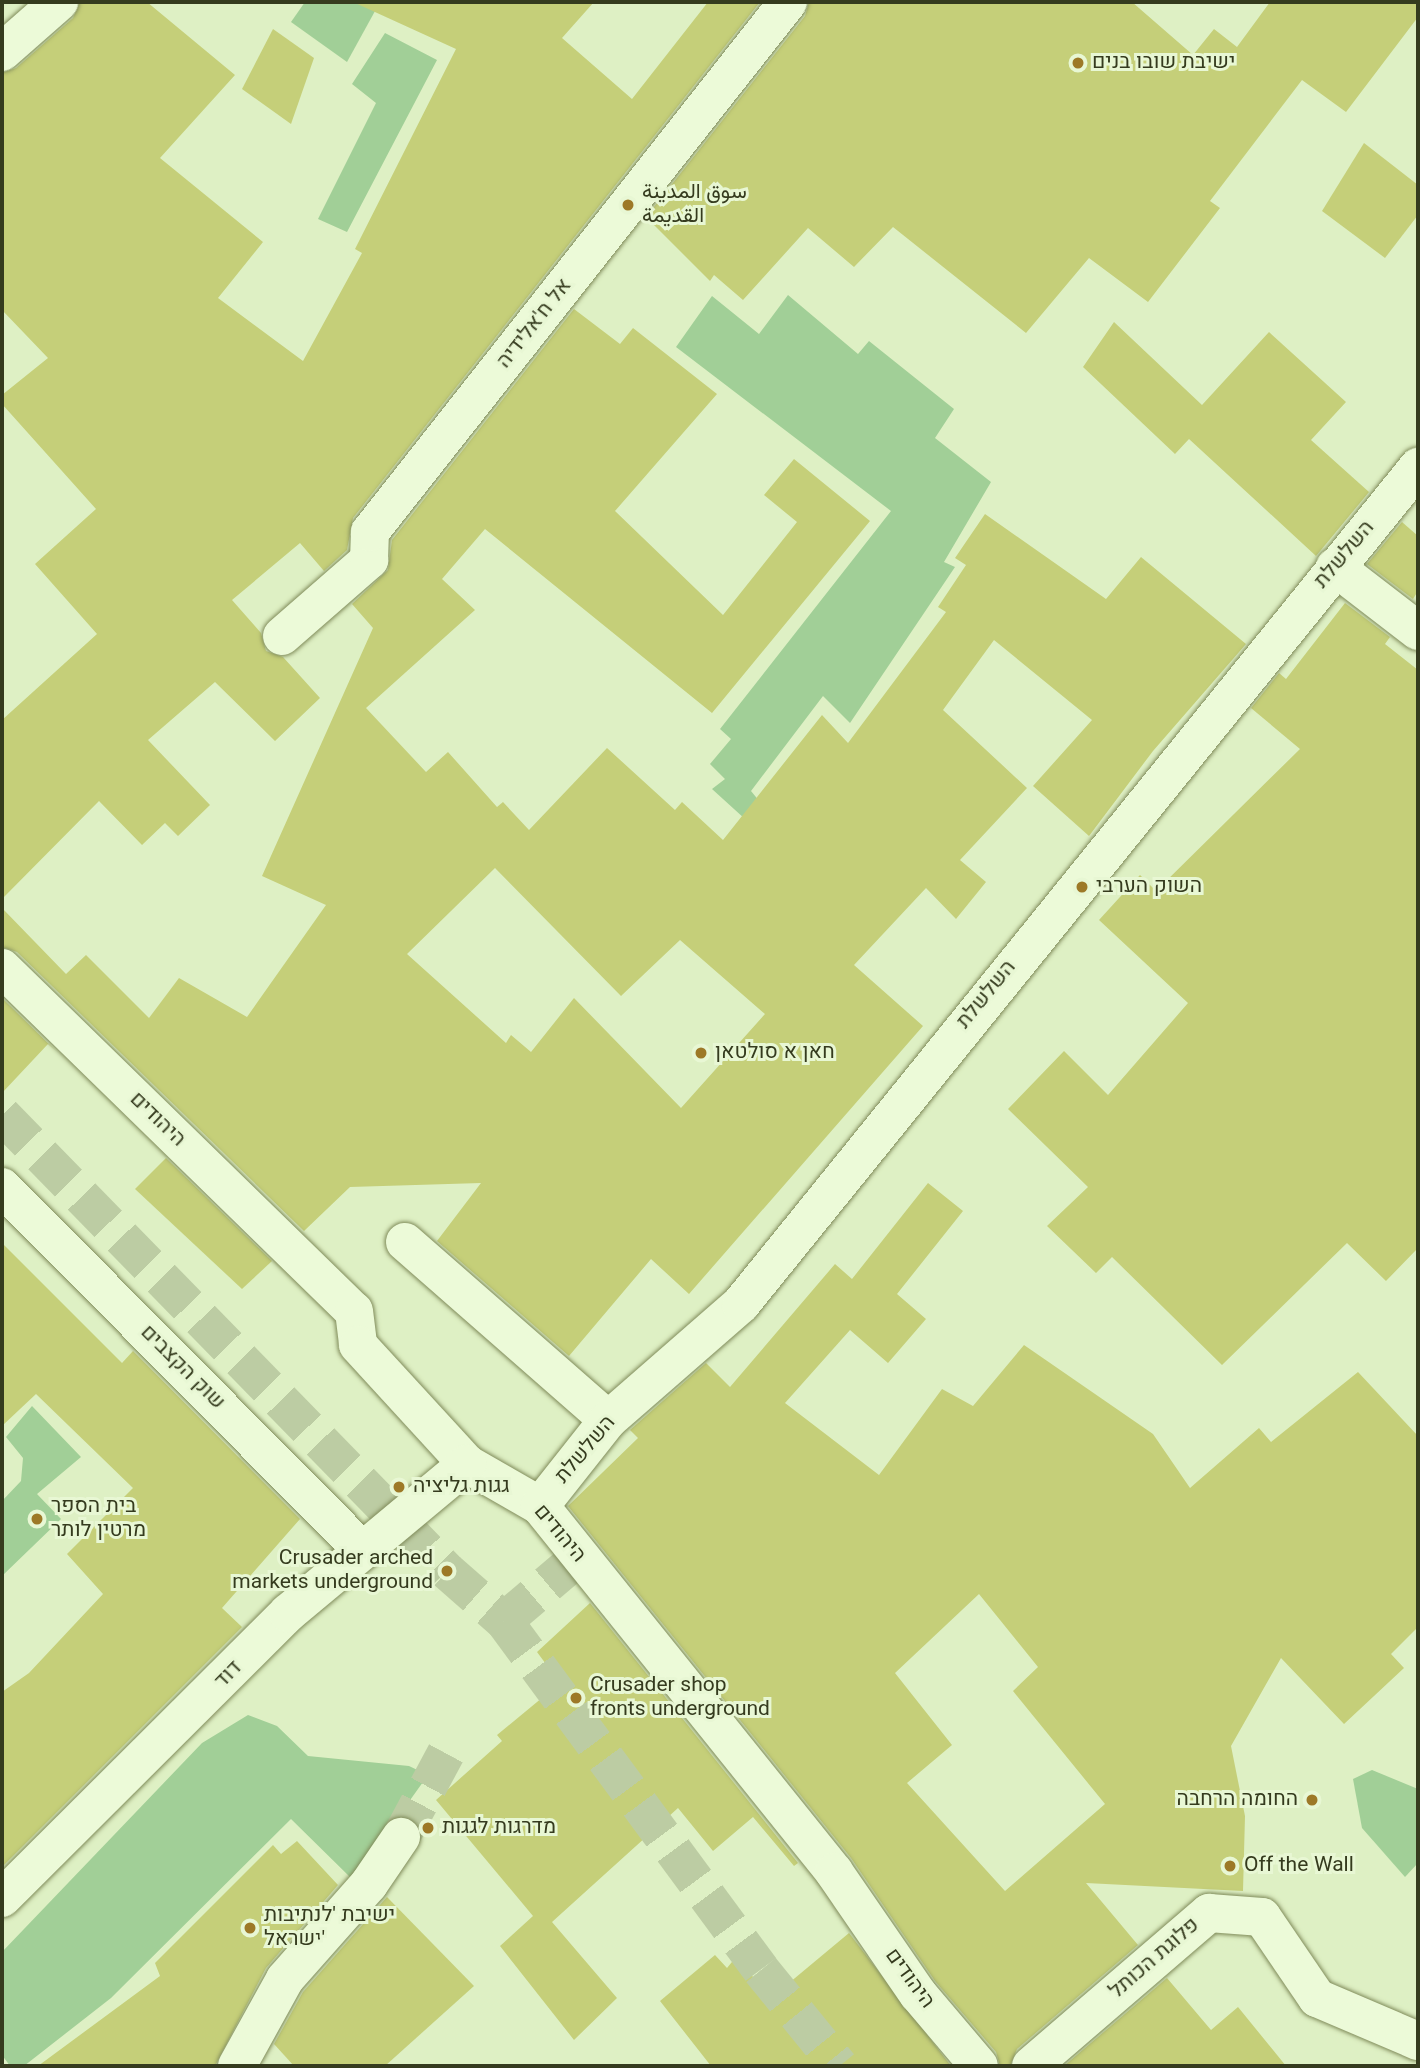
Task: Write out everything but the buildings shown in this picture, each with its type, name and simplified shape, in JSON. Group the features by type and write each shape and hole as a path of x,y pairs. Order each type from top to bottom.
{"street":[{"path":"2,52 59,2"},
{"name":"אל ח'אלידיה","path":"282,636 369,560 370,532 788,2"},
{"name":"השלשלת","path":"540,1506 608,1420 741,1304 1335,566 1418,467"},
{"path":"1335,566 1418,631"},
{"name":"היהודים","path":"2,968 354,1311 358,1345 467,1464 540,1506 834,1872 918,1994 979,2066"},
{"name":"שוק הקצבים","path":"2,1187 361,1549"},
{"path":"405,1242 608,1420"},
{"name":"דוד","path":"2,1898 288,1613 361,1549 467,1464"},
{"path":"237,2066 285,1979 369,1884 401,1837"},
{"name":"פלוגת הכותל","path":"1031,2066 1209,1913 1262,1917 1317,1998 1418,2041"}],"green space":[{"path":"305,2 380,2 347,62 291,22"},
{"path":"385,33 437,60 347,232 318,219 376,103 352,84"},
{"path":"788,295 858,354 869,341 954,409 935,438 991,482 944,562 955,567 850,723 823,696 751,791 760,802 745,819 712,789 725,779 710,764 731,739 720,729 891,511 676,347 712,296 759,334"},
{"path":"32,1406 81,1457 37,1494 61,1519 2,1576 2,1501 21,1481 23,1458 6,1437"},
{"path":"248,1715 277,1726 308,1756 409,1766 428,1775 353,1880 291,1819 111,1998 24,2066 10,2066 2,2055 2,1952 202,1743"},
{"path":"1372,1770 1418,1789 1418,1863 1405,1877 1362,1828 1353,1779"}],"tunnel":[{"path":"2,1115 447,1571 504,1621 761,1970 839,2066"},
{"path":"504,1621 578,1558"},
{"path":"401,1837 446,1753"}],"place":[{"name":"ישיבת שובו בנים","path":"1078,63"},
{"name":"سوق المدينة القديمة","path":"628,205"},
{"name":"השוק הערבי","path":"1082,887"},
{"name":"חאן א סולטאן","path":"701,1053"},
{"name":"גגות גליציה","path":"399,1487"},
{"name":"בית הספר מרטין לותר","path":"37,1519"},
{"name":"Crusader arched markets underground","path":"447,1571"},
{"name":"Crusader shop fronts underground","path":"576,1698"},
{"name":"החומה הרחבה","path":"1312,1800"},
{"name":"מדרגות לגגות","path":"428,1828"},
{"name":"Off the Wall","path":"1230,1866"},
{"name":"ישיבת 'לנתיבות ישראל'","path":"250,1928"}]}
